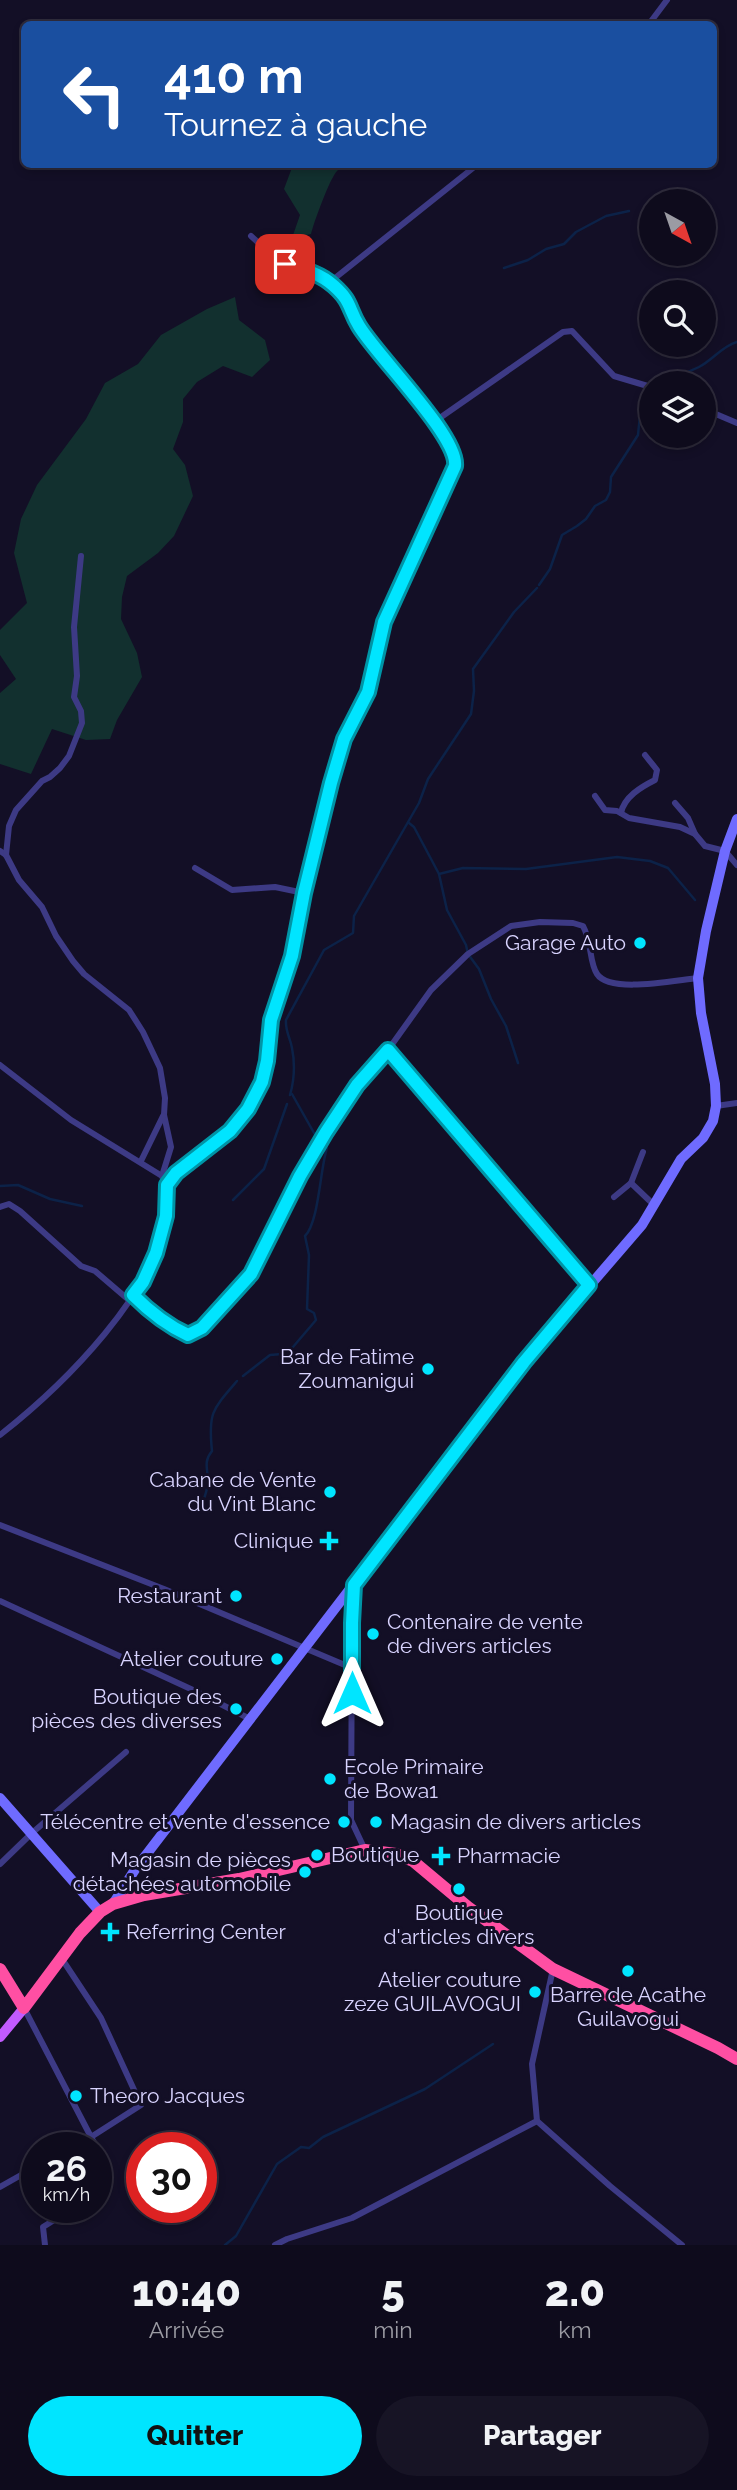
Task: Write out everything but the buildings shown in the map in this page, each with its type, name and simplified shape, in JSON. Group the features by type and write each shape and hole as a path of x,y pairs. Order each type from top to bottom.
{"highway":[{"path":"0,1969 24,2008 80,1933 100,1912 113,1904 144,1895 239,1879 365,1850 396,1854 413,1861 468,1907 553,1969 737,2059"}],"main road":[{"path":"113,1904 136,1868 524,1362 622,1250 654,1205 681,1159 703,1138 713,1121 716,1106 715,1084 701,1013 698,978 725,851 737,819"},
{"path":"0,1798 100,1912"},
{"path":"0,2037 24,2008"}],"street":[{"path":"651,21 667,0"},
{"path":"330,282 473,168"},
{"path":"167,1185 176,1173 230,1131 248,1109 262,1082 271,1020 292,956 304,893 344,739 368,692 384,622 455,466 453,449 358,325 351,304 330,282 317,274 285,264 251,236"},
{"path":"434,422 564,332 572,331 614,376 639,383"},
{"path":"716,414 737,423"},
{"path":"81,556 74,627 77,676 74,697 81,711 82,723 69,756 60,768 42,780 16,810 3,853 19,880 42,907 56,936 73,961 84,974 129,1010 143,1032 160,1068 165,1098 164,1115 171,1147 162,1176"},
{"path":"621,813 623,805 634,793 655,780 657,770 645,755"},
{"path":"595,796 605,810 621,813 629,818 680,827 695,834"},
{"path":"675,803 705,846 725,851 737,865"},
{"path":"195,868 232,890 275,887 304,893"},
{"path":"0,1207 9,1204 20,1211 81,1266 95,1271 155,1316 188,1335 202,1328 251,1274 300,1176 357,1085 388,1050 431,990 474,950 511,926 540,922 573,923 583,926 589,937 594,970 600,978 618,985 698,978"},
{"path":"388,1050 589,1285"},
{"path":"0,1065 71,1120 162,1176 167,1185 166,1216 143,1282 73,1369 0,1435"},
{"path":"716,1106 737,1103"},
{"path":"141,1161 164,1115"},
{"path":"614,1197 631,1183 643,1152"},
{"path":"631,1183 654,1205"},
{"path":"0,1525 352,1668"},
{"path":"354,1585 351,1819 365,1850"},
{"path":"0,1601 194,1690 250,1719"},
{"path":"0,1864 126,1752"},
{"path":"61,1959 101,2018 141,2105 99,2132"},
{"path":"553,1969 532,2064 537,2121 682,2245"},
{"path":"24,2008 88,2132"},
{"path":"275,2245 352,2218 537,2121"},
{"path":"0,2187 21,2175"},
{"path":"45,2245 43,2227 49,2223"}],"green space":[{"path":"292,168 342,168 330,182 311,234 292,238 300,215 284,189"},
{"path":"235,297 239,320 265,340 270,360 252,377 223,366 197,382 183,399 183,422 173,449 185,465 193,496 174,536 158,553 127,576 122,597 121,619 137,653 142,677 117,720 110,739 86,740 52,729 31,774 0,764 0,693 16,679 0,655 0,630 27,603 14,553 21,519 37,485 86,419 105,383 138,364 161,335 207,309"}],"waterway":[{"path":"504,268 564,244 576,232 606,216 629,211"},
{"path":"690,371 737,342"},
{"path":"539,585 550,569 562,535 586,519 595,506 606,500 610,492 611,477 638,435 639,425"},
{"path":"290,1095 294,1060 286,1020 324,950 353,933 354,916 419,803 428,779 471,714 473,669 514,612 537,588"},
{"path":"409,823 414,827 439,874 447,910 506,1026 518,1063"},
{"path":"439,874 463,868 526,869 617,857 650,861 668,868 695,900"},
{"path":"292,1094 318,1140"},
{"path":"233,1200 264,1169 287,1104"},
{"path":"243,1376 270,1355 282,1354 293,1347 316,1320 314,1313 307,1309 309,1255 305,1236 316,1208 327,1148"},
{"path":"0,1186 18,1185 50,1199 82,1206"},
{"path":"202,1506 208,1484 207,1462 212,1451 212,1420 217,1406 237,1381"},
{"path":"225,2245 236,2236 277,2164 301,2147 309,2148 323,2137 425,2089 493,2044"}],"place":[{"name":"Garage Auto","path":"640,943"},
{"name":"Bar de Fatime Zoumanigui","path":"428,1369"},
{"name":"Cabane de Vente du Vint Blanc","path":"330,1492"},
{"name":"Clinique","path":"329,1541"},
{"name":"Restaurant","path":"236,1596"},
{"name":"Contenaire de vente de divers articles","path":"373,1634"},
{"name":"Atelier couture","path":"277,1659"},
{"name":"Boutique des pièces des diverses","path":"236,1709"},
{"name":"Ecole Primaire de Bowa1","path":"330,1779"},
{"name":"Télécentre et vente d'essence","path":"344,1822"},
{"name":"Magasin de divers articles","path":"376,1822"},
{"name":"Boutique","path":"317,1855"},
{"name":"Pharmacie","path":"441,1856"},
{"name":"Magasin de pièces détachées automobile","path":"305,1872"},
{"name":"Boutique d'articles divers","path":"459,1889"},
{"name":"Referring Center","path":"110,1932"},
{"name":"Barre de Acathe Guilavogui","path":"628,1971"},
{"name":"Atelier couture zeze GUILAVOGUI","path":"535,1992"},
{"name":"Theoro Jacques","path":"76,2096"}],"route":[{"path":"285,264 317,274 342,293 351,304 358,325 434,422 453,449 456,460 384,622 368,692 344,739 304,893 292,956 271,1020 262,1082 248,1109 230,1131 176,1173 167,1185 166,1216 156,1253 143,1282 133,1295 155,1316 176,1330 188,1335 202,1328 251,1274 300,1176 343,1104 388,1050 589,1285 524,1362 354,1585 352,1693"}]}
